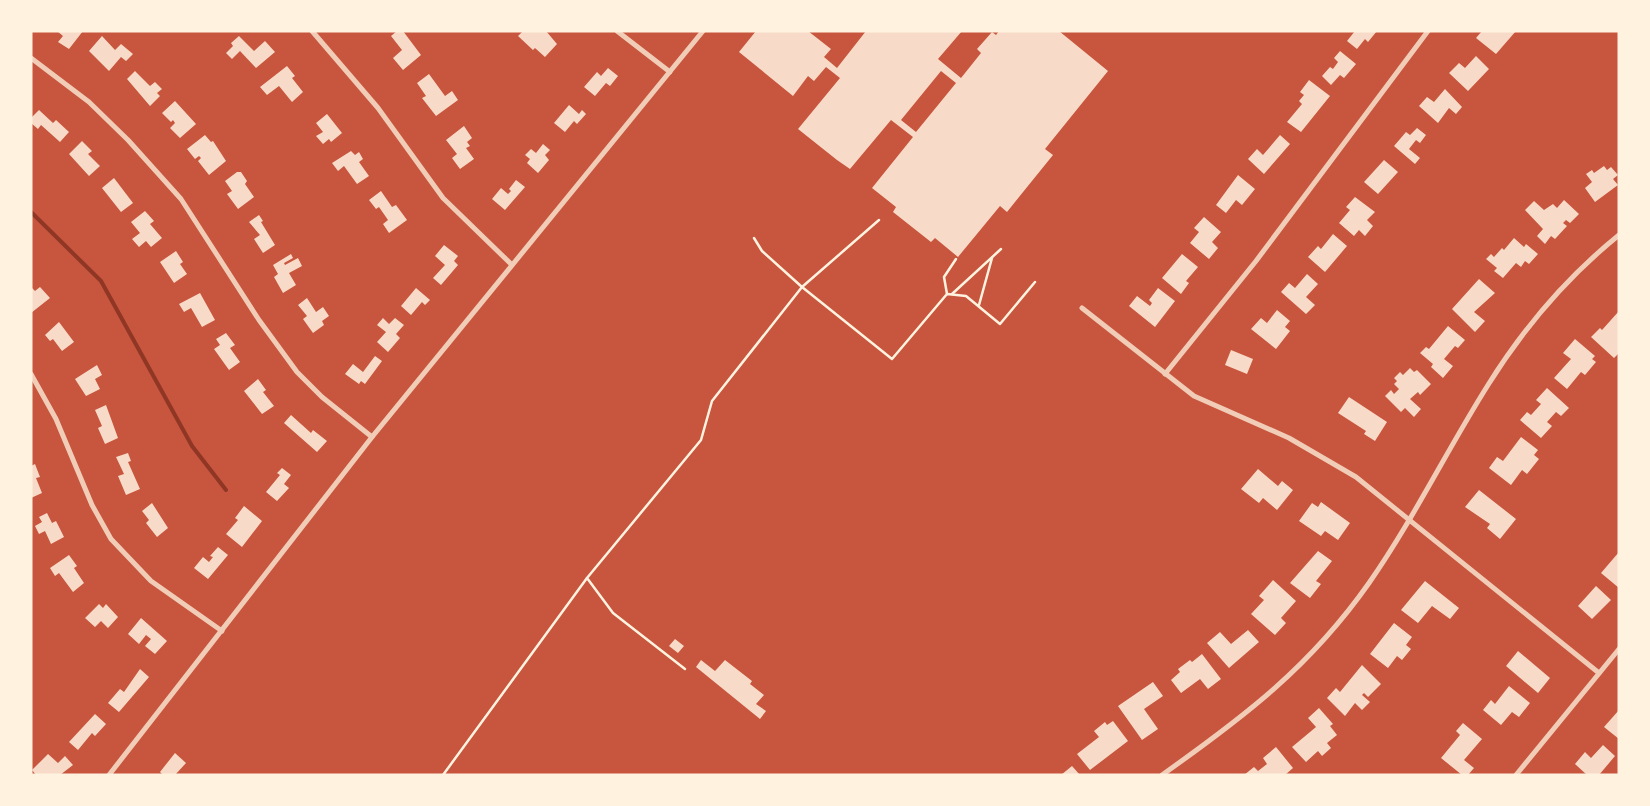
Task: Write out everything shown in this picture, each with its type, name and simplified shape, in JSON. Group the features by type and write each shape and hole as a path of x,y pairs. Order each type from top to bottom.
{"street":[{"path":"312,31 378,108 443,198 511,264"},
{"path":"617,31 670,72"},
{"path":"109,775 372,437 511,264 703,31"},
{"path":"1165,374 1256,260 1428,31"},
{"path":"31,58 89,102 128,140 181,199 259,320 297,372 322,397 372,437"},
{"path":"1162,775 1257,705 1300,667 1339,623 1365,589 1409,519 1488,385 1529,326 1562,287 1619,235"},
{"path":"1082,308 1165,374 1205,402 1289,438 1356,477 1599,673"},
{"path":"31,374 56,419 92,505 111,539 151,582 222,632"},
{"path":"1516,775 1619,649"}],"path":[{"path":"443,775 587,578 701,440 712,401 802,287 879,220"},
{"path":"754,238 762,251 802,287 892,359 947,294 966,296 1000,324 1035,282"},
{"path":"952,294 1001,249"},
{"path":"979,305 992,256"},
{"path":"947,294 944,277 956,259"},
{"path":"587,578 613,613 685,669"}],"building":[{"path":"57,31 83,31 69,49 58,42 63,36"},
{"path":"397,31 403,31 421,55 403,70 393,58 402,50 391,36"},
{"path":"523,31 546,31 557,44 545,57 535,48 533,50 518,36"},
{"path":"756,31 808,31 831,49 824,57 837,68 866,31 962,31 938,59 961,78 981,53 977,49 992,32 996,35 999,31 1059,31 1108,71 1045,149 1053,155 1007,212 1000,206 958,257 935,238 931,242 893,212 896,207 872,188 913,137 891,120 850,169 798,129 840,78 826,67 814,81 808,76 793,96 739,52","holes":["941,71 956,83 916,132 901,120"]},
{"path":"1355,31 1377,31 1368,42 1365,39 1357,49 1347,41"},
{"path":"1482,31 1516,31 1496,54 1476,38"},
{"path":"102,36 115,50 121,44 133,54 126,61 121,57 109,71 89,51"},
{"path":"239,36 254,51 265,41 275,52 256,68 240,51 232,59 226,53 233,46 231,43"},
{"path":"1340,51 1356,64 1344,78 1340,75 1331,85 1322,76 1330,67 1333,69 1338,62 1334,58"},
{"path":"1476,56 1489,69 1468,91 1449,73 1459,63 1465,68"},
{"path":"287,66 295,76 292,78 303,92 292,102 279,86 267,95 260,87"},
{"path":"608,68 618,76 610,86 606,83 595,96 584,87 597,72 601,76"},
{"path":"135,71 150,86 155,82 162,89 157,93 160,96 150,106 127,79"},
{"path":"429,74 445,96 452,91 458,100 436,116 422,98 426,96 417,83"},
{"path":"1309,80 1330,96 1301,132 1287,122 1302,104 1299,101 1304,95 1300,92"},
{"path":"1445,89 1462,107 1456,114 1449,108 1438,123 1419,106 1427,97 1434,102"},
{"path":"175,101 196,124 180,138 170,128 175,123 173,120 171,122 162,113"},
{"path":"569,105 579,114 582,110 586,114 577,124 574,121 565,132 554,123"},
{"path":"39,110 53,123 56,120 69,132 60,142 41,125 38,129 31,123 31,118"},
{"path":"327,114 342,133 331,142 329,139 323,144 316,136 323,132 316,123"},
{"path":"464,126 472,138 467,142 470,146 466,148 474,159 460,169 452,158 457,154 446,140"},
{"path":"1417,128 1426,135 1420,143 1416,140 1409,149 1420,158 1415,164 1394,146 1406,132 1410,135"},
{"path":"205,135 211,142 213,141 226,161 209,175 198,161 201,158 199,156 195,159 187,149"},
{"path":"1280,135 1290,144 1264,174 1248,159 1257,149 1263,155"},
{"path":"82,141 92,151 88,154 100,166 89,176 69,154"},
{"path":"543,144 550,150 545,155 549,160 538,173 527,163 530,159 525,155 531,149 536,153"},
{"path":"351,151 355,155 359,152 363,159 359,162 369,176 357,184 344,166 338,171 332,163"},
{"path":"1384,160 1398,172 1378,194 1364,182"},
{"path":"1604,166 1607,170 1611,167 1618,175 1613,179 1618,185 1595,202 1585,188 1592,182 1586,174 1592,170 1594,173"},
{"path":"237,172 241,172 247,181 245,184 254,197 238,209 227,194 232,191 225,181"},
{"path":"1238,175 1255,189 1242,205 1236,200 1226,213 1216,205"},
{"path":"114,178 133,203 121,212 102,188"},
{"path":"516,180 525,187 505,210 492,199 501,188 508,194 511,191 509,189"},
{"path":"381,191 392,207 396,205 407,220 389,233 383,224 388,220 379,207 376,209 369,200"},
{"path":"1355,197 1375,212 1367,220 1373,226 1365,236 1359,230 1354,236 1339,223 1350,210 1346,207"},
{"path":"1564,200 1579,214 1570,223 1566,220 1563,223 1567,226 1555,239 1551,236 1545,244 1537,236 1543,229 1525,210 1534,201 1544,210 1553,204 1557,208"},
{"path":"145,211 154,221 150,224 162,238 151,247 146,241 139,247 132,239 140,233 131,222"},
{"path":"259,215 263,221 261,222 275,245 263,253 254,239 260,235 249,222"},
{"path":"1204,217 1221,232 1212,242 1218,248 1209,259 1190,243 1199,232 1194,228"},
{"path":"1333,234 1347,246 1325,272 1308,257 1318,246 1321,249"},
{"path":"1514,238 1524,247 1526,244 1538,254 1529,264 1525,261 1521,267 1516,263 1503,278 1494,271 1497,268 1486,259 1491,254 1494,257 1502,248 1504,250"},
{"path":"444,245 458,256 454,261 458,265 441,285 433,278 445,265 435,256"},
{"path":"176,251 183,262 180,264 187,274 174,283 160,262"},
{"path":"291,254 293,258 284,263 285,265 298,258 302,266 289,273 296,285 283,293 274,277 278,274 273,265"},
{"path":"1182,254 1198,267 1186,281 1189,283 1181,294 1162,278"},
{"path":"1307,274 1318,284 1306,297 1315,305 1306,314 1281,292 1289,283 1295,288"},
{"path":"1479,279 1495,293 1474,312 1485,321 1475,332 1452,309"},
{"path":"31,287 35,291 40,287 50,298 31,313"},
{"path":"416,288 430,300 425,305 422,302 411,315 401,306"},
{"path":"1158,288 1175,301 1155,327 1129,306 1137,296 1150,306 1152,303 1149,300"},
{"path":"200,293 215,320 202,327 191,308 184,312 179,304"},
{"path":"307,298 316,312 323,307 329,316 322,321 324,325 313,333 303,319 307,316 298,305"},
{"path":"1277,310 1290,321 1285,327 1290,331 1276,349 1251,329 1261,318 1267,323"},
{"path":"1619,311 1619,353 1614,358 1591,337 1600,328 1602,330"},
{"path":"383,318 389,324 395,318 404,325 396,334 400,338 388,352 377,342 386,332 377,325"},
{"path":"59,322 74,342 62,351 53,339 50,341 45,335"},
{"path":"1448,326 1465,340 1458,348 1455,346 1444,359 1453,366 1443,378 1431,367 1433,364 1420,353 1426,347 1429,349"},
{"path":"226,333 235,345 230,348 240,362 229,370 214,349 220,345 216,339"},
{"path":"1575,339 1595,356 1592,359 1596,362 1585,375 1581,372 1567,389 1554,378 1571,359 1563,353"},
{"path":"1231,350 1253,359 1247,374 1225,365"},
{"path":"375,356 382,361 365,384 361,381 359,384 345,374 353,364 363,372"},
{"path":"97,365 102,375 95,379 100,389 86,396 75,379"},
{"path":"1410,368 1414,372 1417,370 1431,384 1420,395 1418,392 1410,399 1421,409 1414,417 1405,408 1401,412 1385,396 1391,390 1394,394 1399,389 1394,384 1397,381 1394,378 1400,372 1403,375"},
{"path":"258,379 266,390 263,392 274,406 262,414 244,391"},
{"path":"1547,388 1569,408 1561,416 1556,412 1547,422 1552,426 1541,438 1520,420 1527,412 1531,415 1541,404 1536,400"},
{"path":"1349,397 1387,422 1375,441 1364,434 1366,431 1338,413"},
{"path":"106,405 118,438 105,444 98,428 102,426 95,410"},
{"path":"291,415 311,433 313,430 327,441 317,452 284,423"},
{"path":"1521,437 1538,450 1534,455 1539,459 1527,474 1522,470 1511,485 1489,468 1497,457 1503,461"},
{"path":"128,453 131,461 128,462 140,489 126,495 118,476 124,474 116,457"},
{"path":"35,464 40,477 36,478 42,493 31,498 31,466"},
{"path":"282,468 291,475 284,484 289,488 277,501 266,492 280,475 277,473"},
{"path":"1258,469 1278,486 1282,481 1293,490 1277,510 1263,498 1259,503 1241,489"},
{"path":"1479,490 1516,519 1500,539 1487,528 1490,524 1465,507"},
{"path":"1321,502 1350,523 1338,540 1325,531 1321,536 1299,521 1312,503 1318,507"},
{"path":"152,503 168,528 157,537 146,523 149,520 142,511"},
{"path":"244,506 262,521 242,547 226,534 238,520 235,518"},
{"path":"47,513 52,523 56,521 64,537 51,544 45,531 39,534 35,526 42,522 39,517"},
{"path":"218,547 228,555 208,579 194,568 203,557 209,562 213,557 210,556"},
{"path":"1318,551 1332,561 1316,581 1321,584 1310,598 1290,583"},
{"path":"1619,552 1619,588 1601,573"},
{"path":"69,555 77,566 74,568 84,583 73,592 59,573 55,576 50,568"},
{"path":"1273,580 1296,601 1281,618 1286,623 1275,635 1251,614 1264,600 1259,596"},
{"path":"1425,581 1459,608 1450,619 1432,606 1418,623 1401,610"},
{"path":"1596,586 1611,600 1592,619 1578,606"},
{"path":"99,604 103,608 106,604 118,617 108,628 101,621 95,627 85,618"},
{"path":"141,618 167,641 155,654 145,646 151,639 146,635 139,644 128,634"},
{"path":"1394,623 1412,637 1406,645 1411,649 1402,660 1397,656 1388,668 1370,654"},
{"path":"1248,630 1259,642 1229,668 1207,643 1220,632 1231,644"},
{"path":"675,639 684,646 678,653 669,646"},
{"path":"1518,651 1550,678 1538,693 1506,666"},
{"path":"1202,654 1221,679 1208,689 1200,679 1181,693 1171,680 1180,672 1178,669"},
{"path":"701,660 715,671 725,660 752,681 750,684 764,695 756,704 766,711 760,719 696,667"},
{"path":"1362,665 1381,684 1368,697 1364,693 1362,695 1370,702 1362,710 1355,703 1345,716 1327,698 1336,688 1340,692"},
{"path":"140,669 149,677 119,712 108,703 120,689 124,692"},
{"path":"1153,682 1163,696 1144,709 1158,729 1142,740 1118,706"},
{"path":"1509,686 1530,703 1519,717 1512,712 1501,725 1483,710 1491,700 1495,704"},
{"path":"1319,708 1333,724 1330,726 1337,735 1327,743 1331,748 1322,756 1318,751 1306,762 1292,747 1316,727 1308,718"},
{"path":"1619,710 1619,739 1604,727"},
{"path":"95,714 106,724 95,736 92,733 78,750 69,742"},
{"path":"1113,721 1128,741 1090,770 1077,754 1099,737 1094,731 1105,722 1107,725"},
{"path":"1463,723 1482,739 1464,760 1474,768 1468,775 1462,775 1441,758 1460,735 1456,731"},
{"path":"1603,745 1615,756 1599,775 1587,775 1575,764 1585,752 1591,758"},
{"path":"1276,747 1293,768 1285,775 1244,775 1254,767 1258,771 1267,764 1263,758"},
{"path":"175,753 186,763 175,775 163,775 160,772"},
{"path":"48,754 58,763 65,756 73,765 60,775 36,775 32,770"},
{"path":"1072,766 1080,775 1061,775"}],"waterway":[{"path":"31,212 101,281 192,446 226,490"}]}
